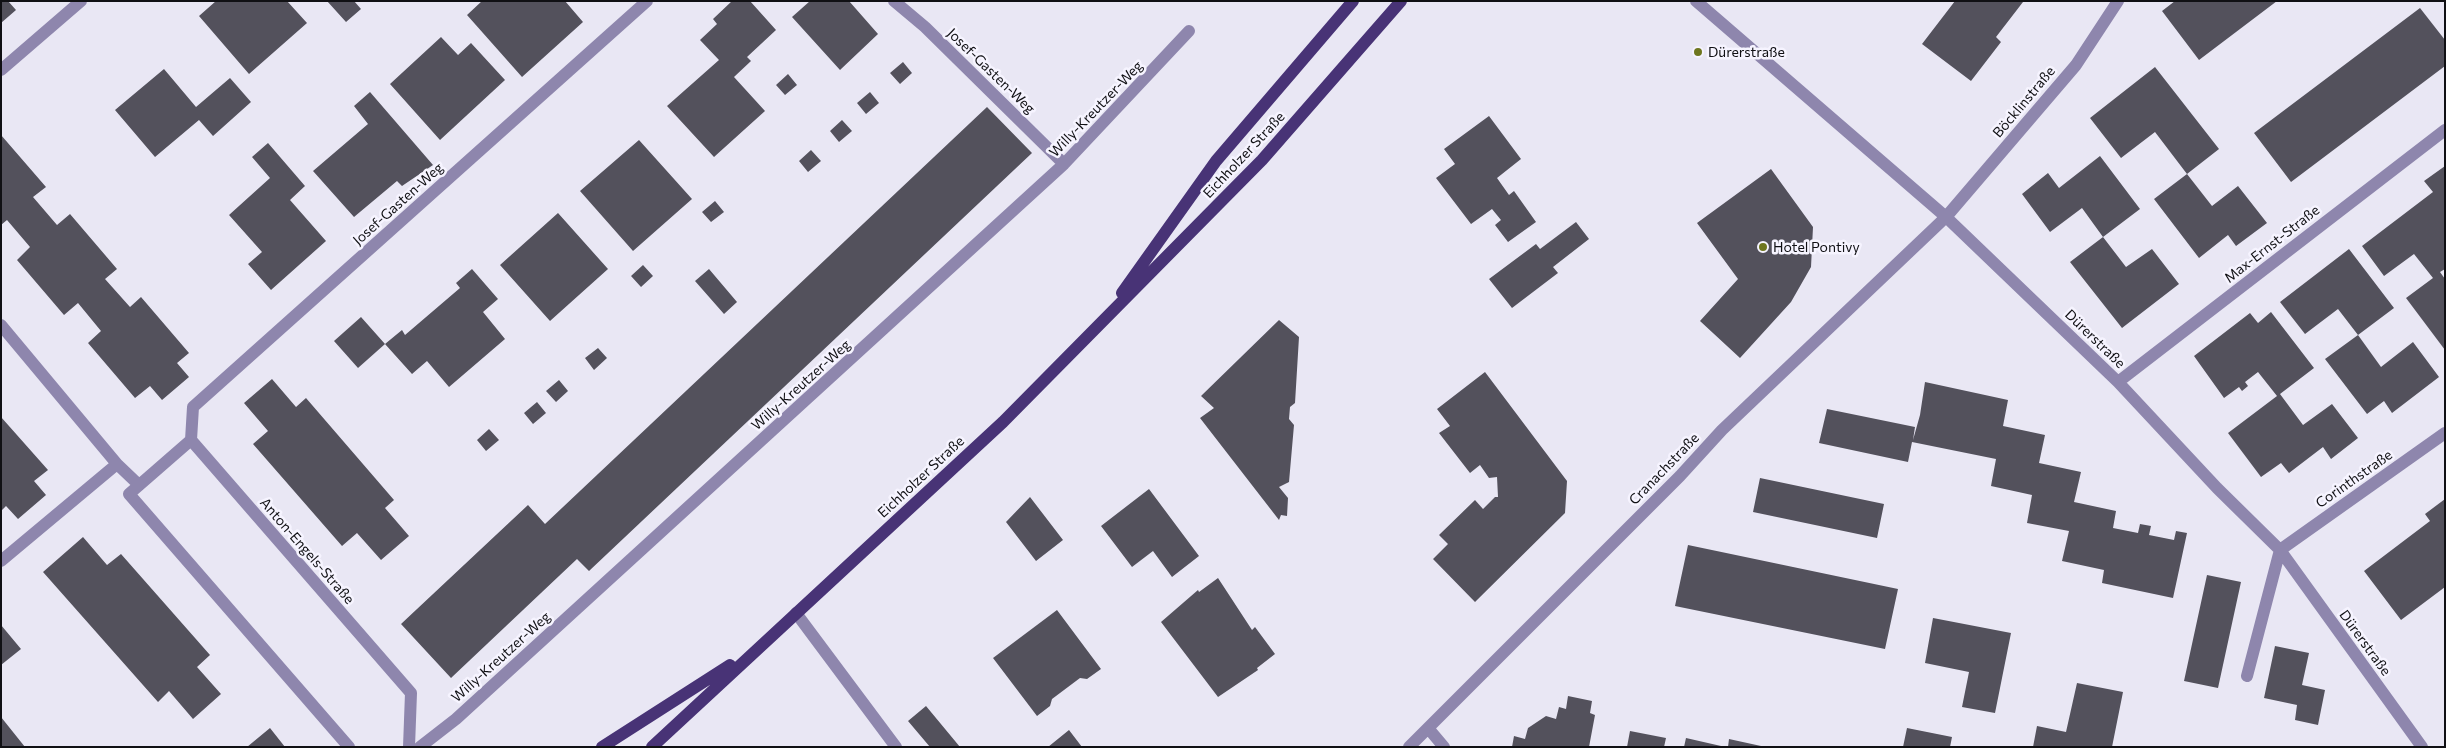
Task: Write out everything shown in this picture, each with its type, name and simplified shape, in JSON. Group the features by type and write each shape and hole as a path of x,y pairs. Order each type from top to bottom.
{"main road":[{"name":"Eichholzer Straße","path":"1101,323 1216,161 1353,1"},
{"name":"Eichholzer Straße","path":"652,747 757,647 1003,422 1262,160 1401,1"},
{"name":"Eichholzer Straße","path":"602,747 757,647"}],"street":[{"path":"1,70 81,1"},
{"name":"Josef-Gasten-Weg","path":"191,440 193,407 647,1"},
{"name":"Josef-Gasten-Weg","path":"894,1 925,27 1064,164"},
{"name":"Dürerstraße","path":"1696,1 1946,218 2118,382 2217,488 2280,550 2422,747"},
{"name":"Böcklinstraße","path":"1946,218 2076,65 2118,1"},
{"name":"Willy-Kreutzer-Weg","path":"420,747 463,712 1064,164 1189,31"},
{"name":"Max-Ernst-Straße","path":"2118,382 2445,130"},
{"name":"Cranachstraße","path":"1409,747 1680,476 1722,430 1946,218"},
{"path":"1,324 117,464 139,485"},
{"name":"Corinthstraße","path":"2280,550 2445,433"},
{"path":"191,440 129,494 349,747"},
{"name":"Anton-Engels-Straße","path":"191,440 411,694 409,747"},
{"path":"1,561 117,464"},
{"path":"2247,676 2280,550"},
{"path":"796,613 896,747"},
{"path":"1428,728 1444,747"}],"building":[{"path":"1,1 8,1 16,10 1,23"},
{"path":"216,1 287,1 307,23 249,74 199,16"},
{"path":"327,1 354,1 361,9 346,22"},
{"path":"482,1 565,1 583,22 522,77 467,15"},
{"path":"732,1 750,1 776,30 747,57 751,61 734,77 765,111 714,157 667,106 719,60 700,40 717,24 713,19"},
{"path":"810,1 849,1 878,34 840,70 792,17"},
{"path":"1955,1 2023,2 1996,37 2001,42 1971,81 1922,44"},
{"path":"2175,1 2277,1 2199,60 2162,11"},
{"path":"2420,8 2445,40 2445,66 2291,182 2254,133"},
{"path":"441,37 458,55 471,43 505,80 440,140 390,84"},
{"path":"903,62 912,73 900,84 890,73"},
{"path":"2155,67 2219,149 2187,174 2155,132 2121,158 2090,118"},
{"path":"164,69 196,107 230,78 251,102 213,136 199,120 155,157 115,110"},
{"path":"788,74 797,85 785,95 776,85"},
{"path":"370,92 433,165 402,186 397,181 354,217 313,171 368,124 354,106"},
{"path":"870,92 879,103 866,114 857,103"},
{"path":"987,107 1032,153 589,571 577,559 451,678 401,624 528,505 545,524"},
{"path":"1489,116 1521,159 1497,178 1509,195 1514,191 1536,222 1508,242 1495,225 1501,220 1492,209 1471,224 1436,178 1455,164 1444,149"},
{"path":"842,120 852,131 839,142 830,131"},
{"path":"1,135 46,187 33,197 57,225 70,214 117,269 105,279 130,307 141,297 189,353 177,363 189,377 162,400 150,386 135,398 88,343 101,331 78,303 64,315 17,260 30,247 7,220 1,225"},
{"path":"639,140 692,199 633,251 580,191"},
{"path":"268,143 305,186 290,200 326,241 271,290 248,264 262,252 229,215 270,178 252,157"},
{"path":"811,150 821,161 808,172 799,161"},
{"path":"2100,156 2140,209 2103,237 2082,208 2050,232 2022,194 2048,173 2059,188"},
{"path":"2445,166 2445,269 2440,272 2445,279 2445,350 2406,298 2433,278 2414,254 2384,276 2362,246 2433,192 2424,181"},
{"name":"Hotel Pontivy","path":"1771,169 1813,227 1811,267 1791,302 1740,358 1700,321 1738,279 1697,223"},
{"path":"2187,174 2212,206 2238,186 2267,223 2236,246 2228,235 2199,258 2154,199"},
{"path":"715,201 724,212 711,222 702,212"},
{"path":"558,213 608,269 550,321 500,265"},
{"path":"1576,222 1589,239 1553,267 1558,273 1512,308 1489,279 1536,244 1540,249"},
{"path":"2103,237 2126,267 2152,249 2179,284 2122,328 2070,262"},
{"path":"2349,249 2394,308 2358,335 2338,309 2305,334 2280,302"},
{"path":"643,265 653,276 641,287 631,276"},
{"path":"472,269 498,299 483,312 505,339 449,387 427,361 412,374 385,344 402,330 405,335 460,288 456,283"},
{"path":"709,269 737,302 724,314 695,281"},
{"path":"2271,312 2314,368 2280,394 2303,425 2332,404 2358,438 2331,459 2323,447 2289,473 2281,463 2261,477 2228,433 2277,396 2258,372 2245,382 2248,386 2242,391 2239,387 2224,398 2194,356 2250,313 2258,323"},
{"path":"361,317 385,344 358,368 334,341"},
{"path":"1279,320 1299,337 1295,403 1290,407 1289,419 1294,425 1289,482 1279,487 1288,498 1287,516 1281,515 1279,520 1200,418 1214,408 1201,396"},
{"path":"2358,335 2381,367 2413,342 2439,377 2392,413 2384,401 2367,414 2325,359"},
{"path":"598,348 607,358 594,370 585,358"},
{"path":"1485,372 1567,481 1565,513 1475,602 1433,559 1448,544 1439,535 1475,500 1483,509 1495,497 1498,497 1497,477 1489,478 1480,465 1470,473 1439,433 1450,426 1437,409"},
{"path":"272,379 296,407 306,398 394,500 385,508 409,536 381,560 357,533 342,546 253,444 268,431 244,403"},
{"path":"559,380 568,391 556,402 546,391"},
{"path":"1925,382 2008,400 2003,426 2045,435 2039,463 2081,472 2074,502 2116,511 2113,528 2138,533 2140,524 2151,526 2149,535 2174,540 2176,531 2187,533 2173,598 2102,583 2104,570 2062,561 2069,531 2027,523 2032,495 1991,486 1996,459 1912,442 1908,462 1819,443 1827,409 1915,427 1913,440 1920,415"},
{"path":"537,402 546,413 533,424 524,413"},
{"path":"1,417 48,470 34,481 46,495 18,519 6,506 1,511"},
{"path":"489,429 499,440 486,451 477,440"},
{"path":"1760,478 1884,504 1877,538 1753,512"},
{"path":"1149,489 1199,556 1172,577 1153,551 1132,567 1101,526"},
{"path":"1030,497 1063,540 1036,561 1006,522"},
{"path":"2445,499 2445,587 2401,620 2364,571 2430,521 2425,514"},
{"path":"83,537 107,565 121,554 210,655 197,667 221,694 193,719 169,691 158,702 43,572"},
{"path":"1688,545 1898,589 1885,649 1675,606"},
{"path":"2207,575 2241,582 2218,688 2184,681"},
{"path":"1218,578 1252,630 1255,627 1275,654 1257,668 1258,670 1218,697 1161,622 1198,590 1199,592"},
{"path":"1057,610 1101,669 1087,679 1080,678 1052,699 1050,706 1037,716 993,658"},
{"path":"1933,618 2011,633 1995,713 1962,707 1969,672 1925,663"},
{"path":"1,625 21,649 1,665"},
{"path":"2275,646 2309,653 2302,685 2325,690 2318,725 2295,720 2297,705 2264,698"},
{"path":"2077,683 2123,692 2112,747 2033,747 2037,726 2066,732"},
{"path":"1568,696 1592,701 1590,713 1595,715 1589,747 1512,747 1514,736 1525,739 1528,728 1546,716 1556,719 1559,707 1566,709"},
{"path":"926,706 960,747 930,747 908,721"},
{"path":"1,717 25,747 1,747"},
{"path":"270,728 285,747 247,747"},
{"path":"1907,728 1952,737 1950,747 1903,747"},
{"path":"1069,730 1082,747 1048,747"},
{"path":"1630,731 1666,738 1664,747 1627,747"},
{"path":"1686,738 1721,746 1721,747 1684,747"},
{"path":"1729,739 1761,746 1761,747 1728,747"}],"place":[{"name":"Dürerstraße","path":"1698,52"},
{"name":"Hotel Pontivy","path":"1763,247"}]}
